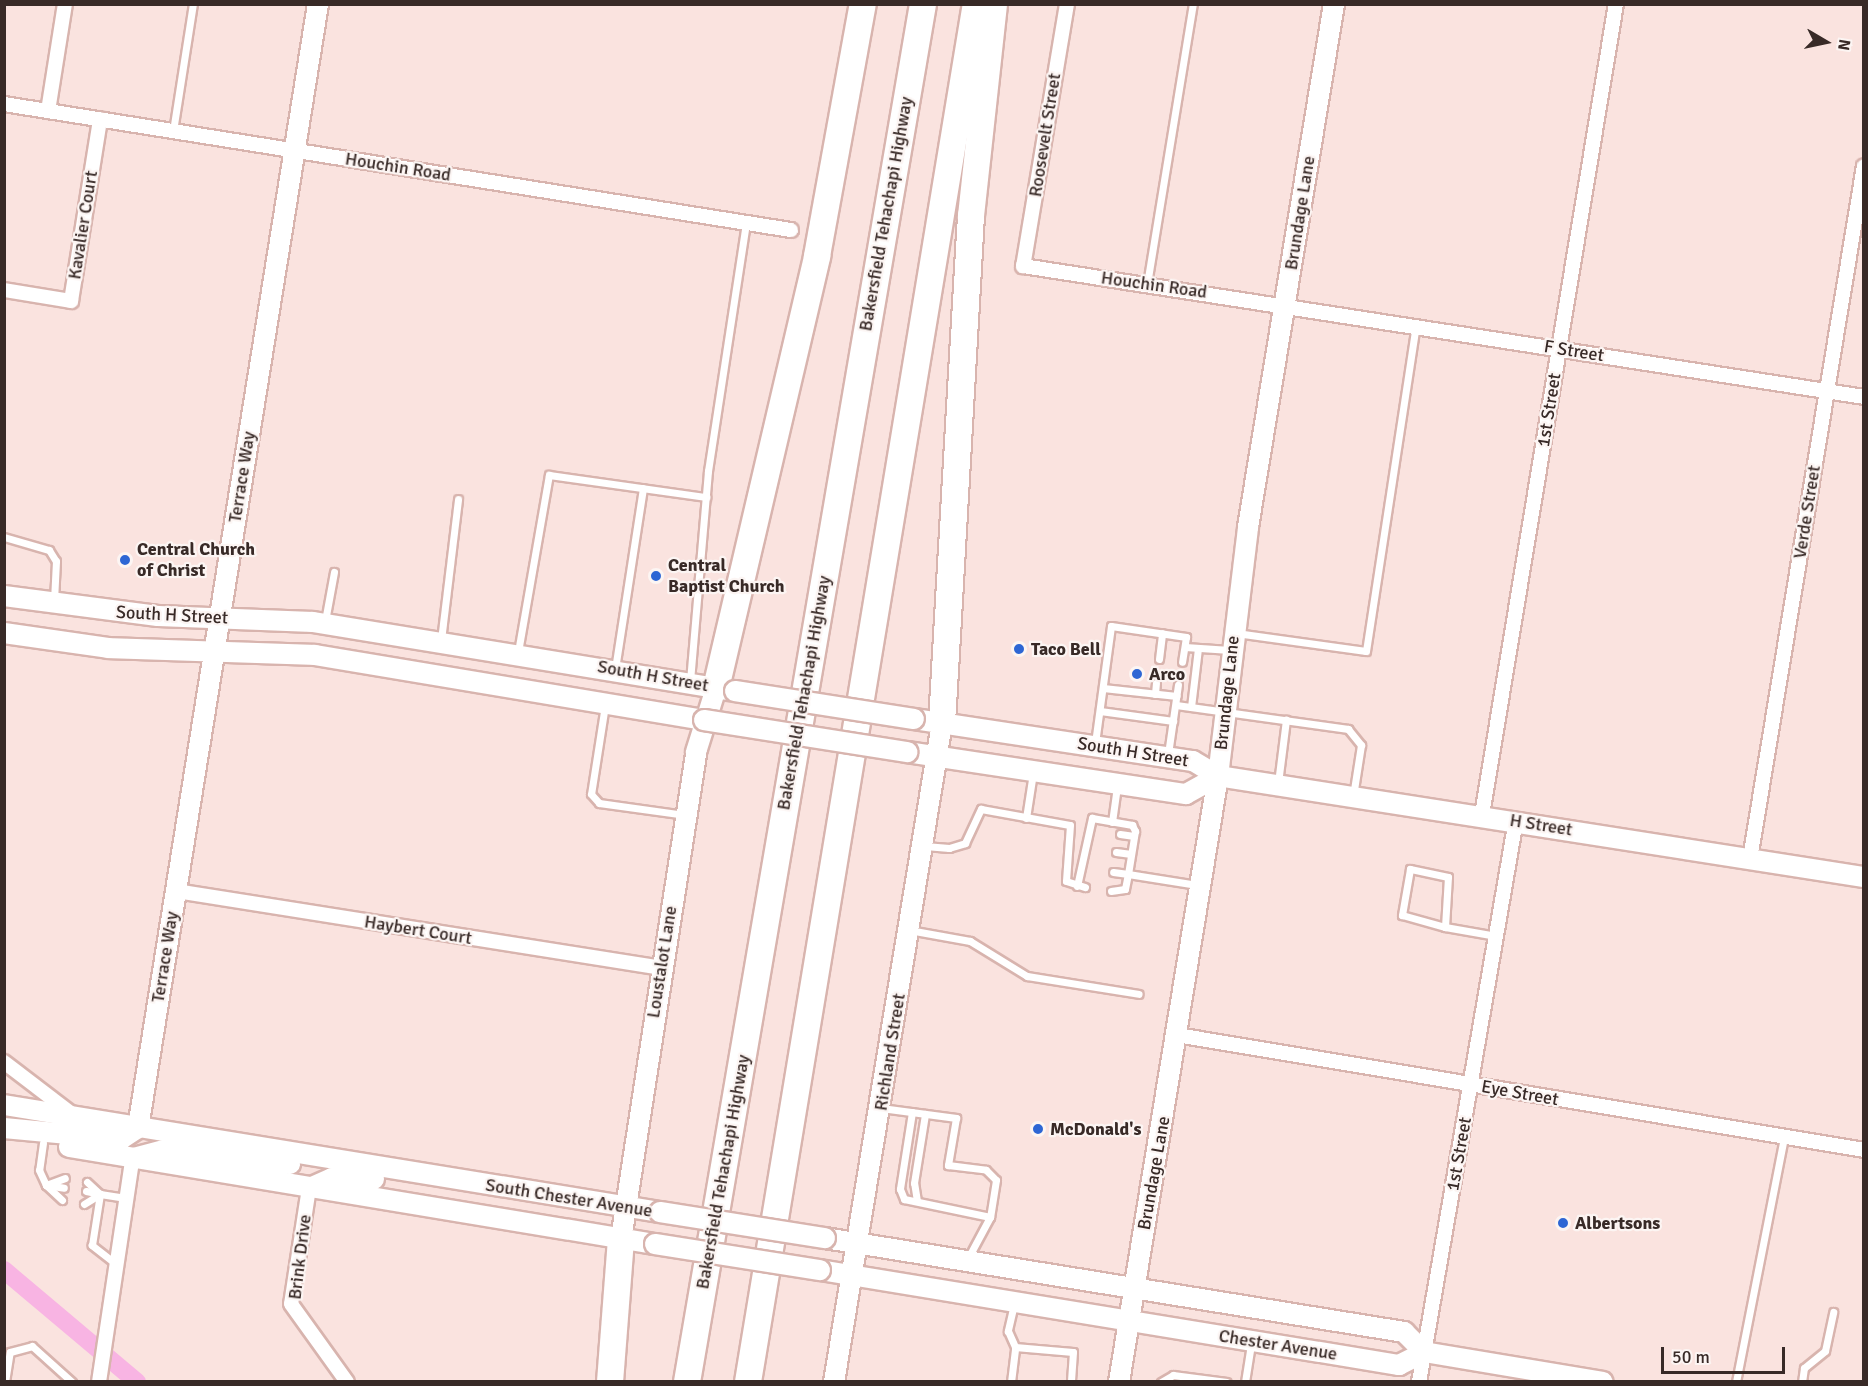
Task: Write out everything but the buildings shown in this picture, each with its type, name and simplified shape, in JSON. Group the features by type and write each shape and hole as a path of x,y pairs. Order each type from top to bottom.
{"highway":[{"path":"725,689 817,256 863,4"},
{"name":"Bakersfield Tehachapi Highway","path":"687,1382 923,4"},
{"path":"748,1382 976,4"},
{"path":"942,723 970,216 994,4"},
{"path":"610,1382 621,1239"}],"main road":[{"name":"Terrace Way","path":"138,1128 318,4"},
{"name":"Brundage Lane","path":"1119,1382 1201,885 1218,776 1232,641 1334,4"},
{"name":"South H Street","path":"4,597 54,604 219,618 325,623 441,640 725,689 1193,761 1218,776 1186,794 704,720 315,655 108,648 4,633"},
{"name":"Loustalot Lane","path":"621,1239 660,968 686,815 704,720 725,689"},
{"name":"Richland Street","path":"834,1382 856,1243 881,1108 942,723"},
{"name":"H Street","path":"1218,776 1515,820 1863,877"},
{"name":"South Chester Avenue","path":"4,1105 72,1114 138,1128 472,1184 624,1206 1134,1288"},
{"path":"4,1128 121,1139 138,1128"},
{"name":"South Chester Avenue","path":"4,1137 132,1160 1129,1320"},
{"path":"132,1160 142,1152 168,1149 288,1165 309,1156"},
{"path":"309,1188 358,1176 443,1187 472,1184"},
{"name":"Chester Avenue","path":"1129,1320 1399,1365 1424,1352 1404,1332 1134,1288"},
{"path":"1424,1352 1511,1374 1603,1382"}],"street":[{"path":"48,111 65,4"},
{"name":"Roosevelt Street","path":"1023,266 1067,4"},
{"name":"1st Street","path":"1482,815 1616,4"},
{"name":"Houchin Road","path":"4,104 791,230"},
{"name":"Kavalier Court","path":"4,290 71,301 100,119"},
{"name":"Verde Street","path":"1750,858 1863,166"},
{"name":"Houchin Road","path":"1023,266 1285,303"},
{"name":"F Street","path":"1285,303 1863,397"},
{"name":"1st Street","path":"1419,1382 1515,820"},
{"name":"Haybert Court","path":"176,891 660,968"},
{"name":"Eye Street","path":"1177,1035 1863,1150"},
{"path":"4,1062 72,1114"},
{"path":"100,1376 132,1160"},
{"name":"Brink Drive","path":"309,1188 291,1304 347,1382"}],"lane":[{"path":"173,131 193,4"},
{"path":"1147,284 1193,4"},
{"path":"690,683 706,497 746,222"},
{"path":"1185,646 1198,648 1232,641 1366,651 1416,325"},
{"path":"518,652 546,480 558,474 706,497"},
{"path":"615,669 643,488"},
{"path":"441,640 458,499"},
{"path":"4,537 49,550 56,561 54,604"},
{"path":"325,623 333,572"},
{"path":"1095,746 1111,626 1186,637 1182,662"},
{"path":"1160,659 1162,633"},
{"path":"1191,707 1198,648"},
{"path":"1155,694 1156,683"},
{"path":"1168,757 1179,685"},
{"path":"1103,688 1177,696"},
{"path":"605,703 591,794 599,803 686,815"},
{"path":"1176,705 1348,729 1361,745 1353,796"},
{"path":"1100,711 1173,721"},
{"path":"1277,784 1286,720"},
{"path":"1026,818 1034,771"},
{"path":"1112,822 1118,784"},
{"path":"922,846 949,848 965,843 981,810 1074,829 1066,880 1081,886 1092,818 1132,825 1134,836 1125,889 1111,891"},
{"path":"1119,834 1134,836"},
{"path":"1116,852 1131,854"},
{"path":"1445,927 1451,881 1444,873 1410,868 1402,915 1445,927 1496,936"},
{"path":"1113,872 1201,885"},
{"path":"909,930 970,941 1027,976 1139,994"},
{"path":"881,1108 956,1118 948,1165 986,1170 996,1180 990,1217 966,1261"},
{"path":"912,1112 900,1189 904,1198 990,1217"},
{"path":"917,1201 914,1183 925,1114"},
{"path":"1736,1382 1784,1137"},
{"path":"43,1143 39,1170 46,1185 62,1200"},
{"path":"46,1185 65,1178"},
{"path":"87,1182 100,1194"},
{"path":"46,1185 64,1188"},
{"path":"86,1191 126,1198"},
{"path":"84,1204 100,1194"},
{"path":"100,1194 93,1245 117,1264"},
{"path":"1011,1382 1015,1347 1008,1331 1014,1301"},
{"path":"1802,1382 1804,1368 1825,1351 1833,1312"},
{"path":"1245,1382 1252,1340"},
{"path":"5,1382 10,1352 32,1346 72,1382"},
{"path":"1015,1347 1073,1352 1071,1382"},
{"path":"1161,1382 1173,1375 1227,1382"}],"waterway":[{"path":"4,1270 137,1382"}],"place":[{"name":"Central Church of Christ","path":"125,560"},
{"name":"Central Baptist Church","path":"656,576"},
{"name":"Taco Bell","path":"1019,649"},
{"name":"Arco","path":"1137,674"},
{"name":"McDonald's","path":"1038,1129"},
{"name":"Albertsons","path":"1563,1223"}]}
